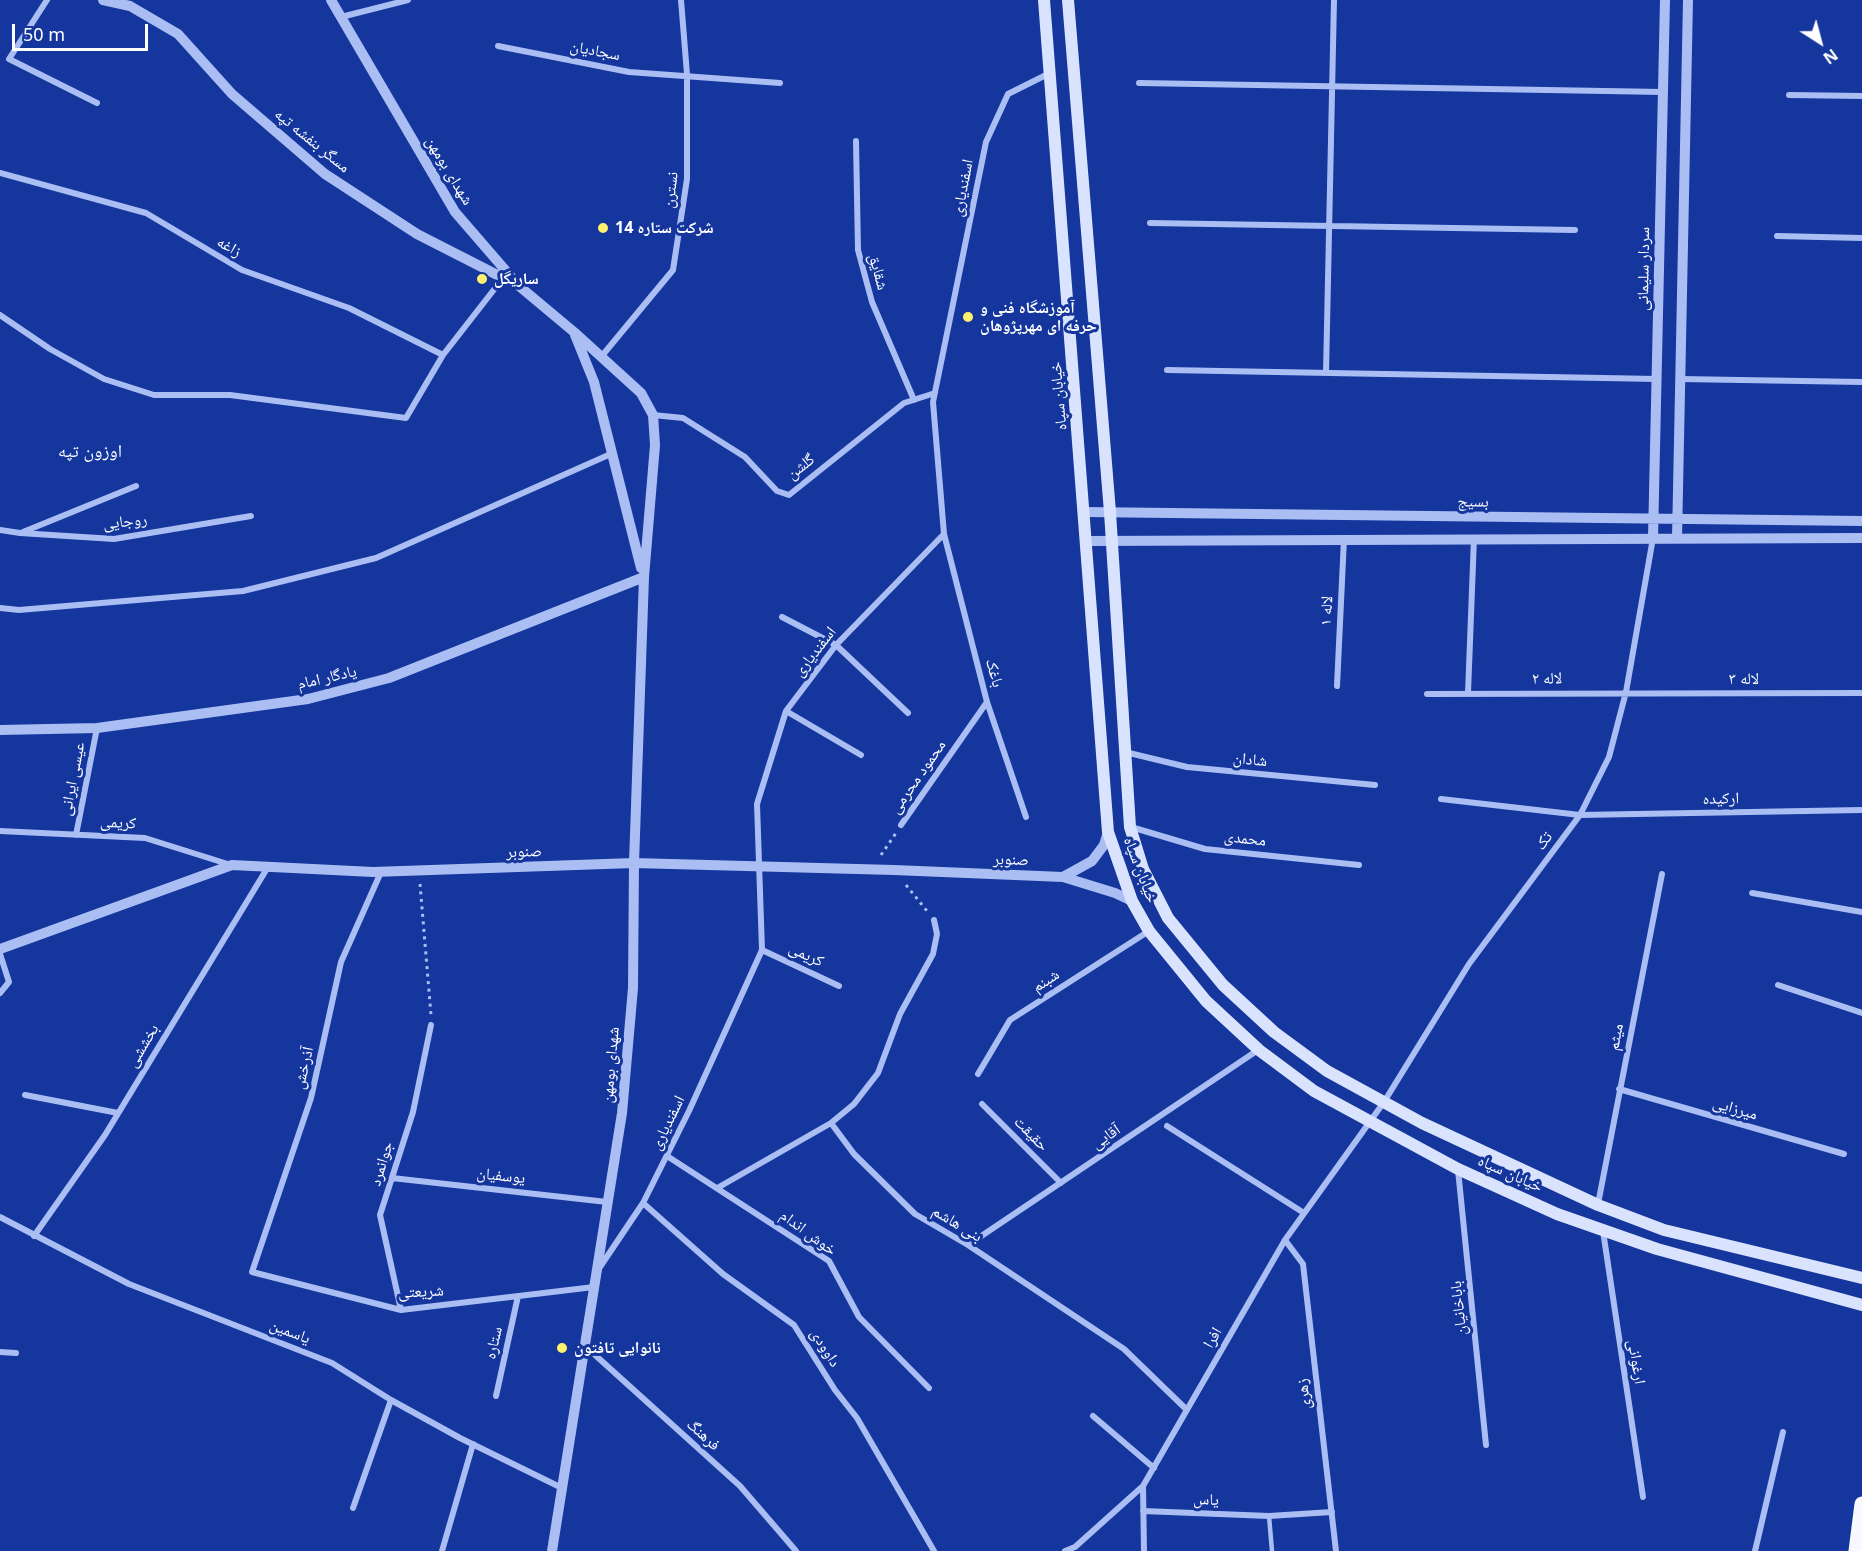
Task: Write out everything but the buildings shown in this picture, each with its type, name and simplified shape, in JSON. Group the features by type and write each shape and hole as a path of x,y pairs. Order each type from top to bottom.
{"main road":[{"name":"خیابان سپاه","path":"1044,0 1088,541 1108,832 1132,902 1149,931 1206,1001 1259,1050 1314,1091 1368,1122 1458,1169 1557,1214 1658,1249 1862,1305"},
{"name":"خیابان سپاه","path":"1068,0 1110,512 1130,827 1143,868 1168,918 1223,985 1274,1032 1327,1071 1422,1123 1598,1205 1664,1230 1862,1278"},
{"path":"1856,1551 1861,1527 1862,1504"}],"street":[{"path":"47,0 9,59 97,103"},
{"name":"مسگر بنفشه تپه","path":"103,0 130,6 178,34 232,94 325,174 417,234 519,286"},
{"name":"شهدای بومهن","path":"331,0 455,212 519,286 641,393 653,415"},
{"path":"341,17 408,0"},
{"name":"نسترن","path":"601,357 674,270 687,179 687,74 681,0"},
{"path":"1326,373 1334,0"},
{"name":"سردار سلیمانی","path":"1653,538 1665,0"},
{"path":"1677,538 1688,0"},
{"name":"سجادیان","path":"498,46 629,72 687,74 780,83"},
{"name":"اسفندیاری","path":"596,1272 644,1203 762,950 757,804 786,711 836,645 944,534 933,402 986,142 1008,94 1050,74"},
{"path":"1139,83 1663,92"},
{"path":"1789,95 1862,96"},
{"name":"شقایق","path":"856,141 858,250 872,302 914,400"},
{"name":"زاغه","path":"0,173 146,213 242,270 349,308 443,355"},
{"path":"1150,223 1575,230"},
{"path":"1777,236 1862,238"},
{"path":"0,315 50,349 104,380 154,396 230,395 406,418 443,355 503,278"},
{"path":"574,332 594,381 644,577"},
{"path":"1167,370 1657,379"},
{"path":"1680,379 1862,382"},
{"name":"گلشن","path":"653,415 683,418 745,457 777,491 789,495 904,403 935,393"},
{"path":"644,577 655,445 653,415"},
{"path":"0,608 19,610 243,591 376,558 613,452"},
{"path":"20,533 136,486"},
{"name":"بسیج","path":"1084,512 1862,521"},
{"name":"روجایی","path":"0,530 114,539 251,516"},
{"name":"باغک","path":"944,534 987,702 1026,817"},
{"path":"1088,541 1344,538 1862,538"},
{"name":"لاله ۱","path":"1338,686 1344,538"},
{"path":"1468,693 1474,538"},
{"name":"تک","path":"1368,1122 1384,1102 1469,964 1580,815 1609,757 1626,692 1653,538"},
{"name":"شهدای بومهن","path":"552,1551 622,1113 633,988 634,863 644,577"},
{"name":"یادگار امام","path":"0,730 97,728 308,699 389,678 644,577"},
{"path":"782,617 836,645 909,713"},
{"name":"لاله ۲","path":"1427,694 1626,692"},
{"name":"لاله ۳","path":"1626,692 1862,693"},
{"name":"محمود محرمی","path":"902,825 987,702"},
{"path":"786,711 861,754"},
{"name":"عیسی ایرانی","path":"76,835 97,728"},
{"name":"شادان","path":"1124,752 1187,768 1375,785"},
{"name":"ارکیده","path":"1441,799 1580,815 1862,810"},
{"name":"محمدی","path":"1130,827 1205,849 1359,865"},
{"name":"کریمی","path":"0,831 145,838 232,865"},
{"path":"1063,877 1092,861 1104,845 1108,832"},
{"name":"صنوبر","path":"0,952 232,865 381,872 634,863 872,869 1063,877 1103,889 1132,902"},
{"name":"بخششی","path":"34,1236 118,1113 269,867"},
{"name":"آذرخش","path":"252,1272 311,1098 341,962 381,872"},
{"name":"میثم","path":"1598,1205 1662,874"},
{"path":"1752,893 1862,912"},
{"path":"719,1188 831,1123 854,1104 878,1073 900,1014 933,954 937,934 934,920"},
{"name":"شبنم","path":"978,1074 1010,1020 1149,931"},
{"name":"کریمی","path":"762,950 838,986"},
{"path":"0,952 9,982 0,993"},
{"path":"1778,986 1862,1013"},
{"name":"جوانمرد","path":"401,1310 380,1215 413,1112 431,1025"},
{"name":"آقایی","path":"968,1245 1259,1050"},
{"name":"میرزایی","path":"1619,1089 1844,1154"},
{"path":"25,1095 118,1113"},
{"name":"حقیقت","path":"982,1104 1061,1183"},
{"name":"افرا","path":"1065,1551 1075,1547 1143,1486 1285,1240 1368,1122"},
{"name":"بنی هاشم","path":"831,1123 854,1154 915,1214 968,1245 1124,1349 1187,1410"},
{"path":"1167,1126 1305,1213"},
{"name":"خوش اندام","path":"667,1156 829,1261 859,1317 929,1388"},
{"name":"باباخانیان","path":"1458,1169 1486,1445"},
{"name":"یوسفیان","path":"392,1178 607,1202"},
{"name":"داوودی","path":"644,1203 723,1274 794,1325 835,1390 856,1418 934,1551"},
{"name":"یاسمین","path":"0,1217 129,1284 332,1363 391,1400 562,1488"},
{"name":"ارغوانی","path":"1603,1230 1643,1497"},
{"name":"زهری","path":"1285,1240 1303,1264 1336,1551"},
{"name":"شریعتی","path":"252,1272 401,1310 594,1287"},
{"name":"ستاره","path":"496,1396 518,1296"},
{"name":"فرهنگ","path":"585,1345 740,1486 796,1551"},
{"path":"0,1352 16,1353"},
{"path":"353,1508 391,1400"},
{"path":"1093,1416 1154,1468"},
{"path":"1755,1551 1783,1432"},
{"path":"442,1551 473,1444"},
{"path":"1143,1486 1144,1551"},
{"name":"یاس","path":"1143,1511 1269,1516 1332,1512"}],"lane":[{"path":"1269,1516 1272,1551"}],"path":[{"name":"محمود محرمی","path":"872,869 902,825"},
{"path":"419,870 431,1025"},
{"path":"894,870 934,920"}],"place":[{"name":"شرکت ستاره 14","path":"603,228"},
{"name":"ساریگل","path":"482,279"},
{"name":"آموزشگاه فنی و حرفه ای مهرپژوهان","path":"968,317"},
{"name":"نانوایی تافتون","path":"562,1348"}],"district":[{"name":"اوزون تپه","path":"90,452"}]}
